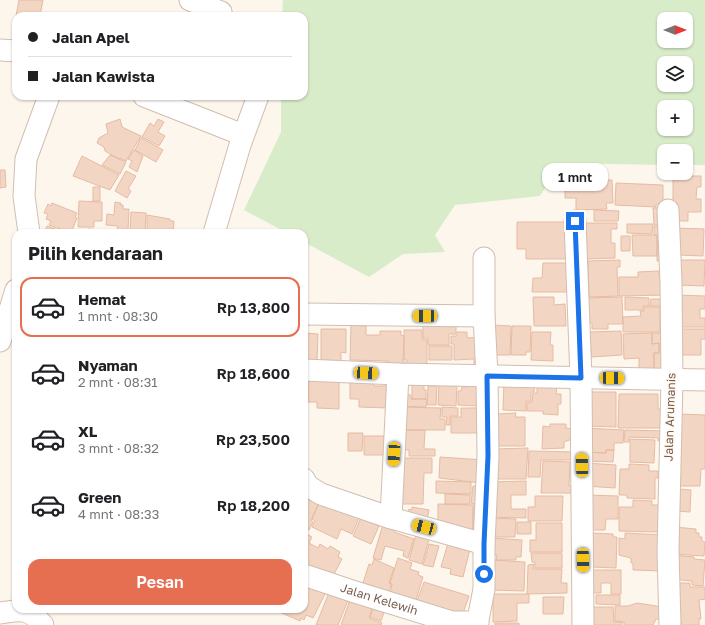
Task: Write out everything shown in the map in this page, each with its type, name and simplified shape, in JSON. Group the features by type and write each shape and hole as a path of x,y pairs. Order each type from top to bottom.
{"street":[{"path":"190,0 221,12"},
{"path":"0,50 12,51"},
{"path":"28,229 24,196 24,170 26,160 48,100"},
{"path":"154,100 243,135"},
{"path":"215,229 243,135 256,100"},
{"name":"Jalan Arumanis","path":"668,210 671,282 672,380 668,512 670,625"},
{"path":"575,221 581,378 583,625"},
{"path":"482,624 488,456 484,258"},
{"path":"0,341 12,303"},
{"path":"308,314 484,316"},
{"path":"308,370 398,374 705,380"},
{"path":"390,518 398,374"},
{"path":"308,486 321,494 390,518 484,544"},
{"name":"Jalan Kelewih","path":"308,575 349,590 452,622 482,624"},
{"path":"0,613 12,612"},
{"path":"31,613 34,614 43,625"}],"green space":[{"path":"283,0 705,0 705,165 693,165 693,144 657,144 657,165 560,163 540,196 455,205 435,235 445,252 403,254 369,277 308,244 308,229 280,229 244,210 281,132 281,100 308,100 308,12 282,12"}],"building":[{"path":"19,0 43,0 41,12 17,12"},
{"path":"120,119 122,127 141,136 126,161 120,158 119,159 105,151 104,147 97,143 99,138 108,133 106,124"},
{"path":"158,119 164,122 158,132 165,136 159,146 142,137 150,123 154,126"},
{"path":"141,138 163,150 156,162 135,150"},
{"path":"134,150 143,156 137,172 129,167 132,161 128,159"},
{"path":"110,155 126,162 120,174 102,165"},
{"path":"82,156 119,175 110,190 73,176"},
{"path":"0,170 5,170 6,187 0,188"},
{"path":"126,171 136,176 128,189 131,191 127,198 115,191"},
{"path":"693,176 701,176 701,187 697,187 696,199 701,199 701,212 688,212 688,221 673,221 673,180 693,180"},
{"path":"612,180 613,203 606,203 607,209 576,210 576,198 565,198 565,183 570,183 570,181"},
{"path":"616,183 663,185 663,204 656,204 656,207 615,205"},
{"path":"93,187 100,187 100,201 93,201"},
{"path":"79,201 102,202 102,221 94,221 94,227 78,227"},
{"path":"115,202 121,203 120,205 123,205 123,209 129,209 128,229 117,229 118,226 106,225 107,214 114,215"},
{"path":"52,203 77,213 75,217 77,218 73,229 60,229 49,225 51,221 46,219 48,214 44,213 48,204 51,206"},
{"path":"653,208 662,208 662,225 654,225"},
{"path":"594,210 619,211 618,221 594,221"},
{"path":"131,212 146,213 145,229 130,229"},
{"path":"147,215 174,221 173,229 147,229"},
{"path":"517,222 563,222 569,227 569,259 526,259 526,249 517,249"},
{"path":"586,223 617,223 617,229 611,229 611,243 615,243 615,258 586,259"},
{"path":"627,224 653,224 652,234 627,233"},
{"path":"47,226 55,229 46,229"},
{"path":"654,226 666,226 666,261 657,261 657,235 654,235"},
{"path":"675,228 704,229 703,256 678,255"},
{"path":"632,235 657,235 657,256 633,256"},
{"path":"621,236 630,236 630,251 621,251"},
{"path":"620,260 620,267 617,267 618,296 589,297 588,261"},
{"path":"679,260 705,260 704,286 678,285"},
{"path":"543,263 568,263 567,292 532,292 533,278 542,278"},
{"path":"659,271 659,276 667,276 667,295 619,296 619,277 638,277 638,272"},
{"path":"677,295 705,296 705,309 700,309 700,318 705,318 705,327 677,327"},
{"path":"533,297 554,297 554,305 565,304 566,326 534,326"},
{"path":"622,297 623,324 608,324 608,329 592,329 592,323 587,323 587,298"},
{"path":"625,297 649,298 649,306 643,306 643,310 625,310"},
{"path":"651,299 667,299 667,306 650,306"},
{"path":"644,307 660,307 660,332 623,332 623,317 641,316 640,311 644,311"},
{"path":"423,323 456,323 456,334 449,334 449,345 428,345 428,338 423,338"},
{"path":"351,325 366,326 366,335 380,335 380,331 401,331 401,335 404,336 403,362 405,362 405,366 388,366 388,361 350,360"},
{"path":"493,325 511,326 510,355 492,355"},
{"path":"512,326 531,326 530,352 526,352 526,355 511,355"},
{"path":"321,329 346,329 346,353 341,352 341,361 321,360"},
{"path":"675,329 705,329 705,339 701,339 701,355 675,355"},
{"path":"404,330 422,330 422,339 427,340 427,366 406,366 407,360 404,360"},
{"path":"621,331 622,355 591,357 590,332"},
{"path":"457,332 467,332 467,338 482,337 485,365 474,366 474,359 454,360 454,344 451,344 451,336 457,336"},
{"path":"532,332 551,332 550,345 553,345 553,361 531,360"},
{"path":"308,333 318,334 317,361 308,361"},
{"path":"652,333 652,344 659,343 659,353 654,353 654,369 639,369 639,358 624,359 623,334"},
{"path":"652,333 665,333 664,370 654,369 654,353 659,353 659,343 652,344"},
{"path":"429,346 452,346 452,360 429,360"},
{"path":"308,379 339,380 339,409 317,408 317,402 308,402"},
{"path":"350,379 374,382 374,386 388,386 388,408 359,407 359,399 350,399"},
{"path":"504,382 535,382 534,392 531,392 531,401 526,401 526,411 503,410"},
{"path":"412,384 424,384 426,399 412,399"},
{"path":"467,384 478,385 478,406 458,405 458,391 461,391 462,387 467,387"},
{"path":"439,385 457,385 456,406 438,405"},
{"path":"537,385 557,385 556,394 561,394 561,404 558,404 558,415 543,414 543,411 527,411 527,403 532,402 533,393 537,393"},
{"path":"428,386 437,386 436,405 427,405"},
{"path":"588,392 616,392 616,427 588,426"},
{"path":"619,394 658,394 658,409 663,409 665,428 618,428"},
{"path":"399,395 411,395 411,399 427,399 426,407 399,406"},
{"path":"401,407 441,408 440,419 445,419 445,430 401,430"},
{"path":"442,407 458,408 458,416 450,416 450,425 446,425 447,417 442,417"},
{"path":"461,408 482,408 481,433 451,433 451,417 461,417"},
{"path":"516,413 515,417 525,417 525,446 497,446 497,414"},
{"path":"680,414 705,415 705,469 701,469 700,486 676,486"},
{"path":"550,424 566,424 566,428 572,429 572,439 564,442 564,448 542,449 543,426 550,427"},
{"path":"586,428 624,430 623,443 614,443 614,450 606,450 606,453 585,452"},
{"path":"397,430 425,430 424,449 435,449 435,456 409,456 409,450 397,450"},
{"path":"625,430 666,431 666,441 658,441 658,438 629,437 629,442 624,442"},
{"path":"348,433 363,433 362,451 348,451"},
{"path":"364,436 391,436 391,455 364,455"},
{"path":"630,439 655,440 654,463 630,462"},
{"path":"528,448 526,479 494,479 496,449"},
{"path":"606,450 614,450 613,462 584,461 585,452 606,453"},
{"path":"529,451 575,452 574,460 541,460 540,477 528,477"},
{"path":"440,457 483,460 481,483 439,478"},
{"path":"400,458 432,458 432,473 424,473 423,504 399,504"},
{"path":"543,461 570,462 569,486 572,486 571,493 541,493"},
{"path":"586,463 616,465 615,488 585,486"},
{"path":"629,464 649,465 649,471 658,471 658,478 655,478 655,499 627,498 627,495 619,495 620,469 629,469"},
{"path":"436,481 471,482 471,494 436,493"},
{"path":"526,481 526,495 511,495 511,509 526,509 526,518 488,517 490,482"},
{"path":"473,486 481,486 479,507 474,507 474,504 471,503"},
{"path":"678,489 691,490 690,512 677,511"},
{"path":"445,494 470,495 470,504 445,504"},
{"path":"586,495 618,496 618,519 606,519 605,530 585,530"},
{"path":"535,496 563,496 562,521 528,521 528,507 535,507"},
{"path":"314,498 320,501 311,520 313,522 309,530 308,499 312,501"},
{"path":"321,498 360,516 352,534 341,529 337,539 312,527 315,521 312,519"},
{"path":"633,500 652,501 652,505 661,505 660,532 619,531 619,507 633,507"},
{"path":"438,504 473,505 473,532 438,526"},
{"path":"412,507 429,510 426,525 407,521 409,509 412,510"},
{"path":"473,508 480,508 474,536 473,532"},
{"path":"361,518 379,526 371,544 353,536"},
{"path":"487,518 516,519 515,537 487,537"},
{"path":"384,521 396,525 394,532 414,539 408,558 403,556 404,551 385,546 381,560 373,558"},
{"path":"517,522 531,522 531,534 517,534"},
{"path":"536,523 562,523 562,552 530,552 530,540 536,540"},
{"path":"674,527 696,529 696,533 699,533 699,537 702,537 702,541 705,542 704,556 671,554"},
{"path":"417,531 429,539 422,564 409,560"},
{"path":"591,533 613,534 613,537 617,537 616,568 591,567"},
{"path":"625,533 664,535 663,571 633,570 631,558 619,555 619,538 625,539"},
{"path":"308,535 312,537 309,543 318,548 320,544 328,549 330,546 340,552 338,557 342,559 332,578 308,570"},
{"path":"492,538 522,540 521,557 516,557 516,560 496,560 497,555 491,555"},
{"path":"448,543 470,549 463,577 450,574 451,569 441,567"},
{"path":"429,544 439,546 433,567 423,565"},
{"path":"531,553 562,553 562,568 535,568 535,562 532,562"},
{"path":"672,555 694,557 694,559 705,560 703,586 692,585 692,581 670,579"},
{"path":"398,558 412,563 410,569 419,572 418,575 423,577 414,606 391,592 392,584 390,583"},
{"path":"374,559 394,568 389,583 391,584 389,592 363,583 369,564 372,565"},
{"path":"492,560 525,562 524,591 490,590"},
{"path":"534,564 533,569 562,569 561,583 567,583 567,593 527,594 528,565"},
{"path":"584,570 621,570 621,594 611,594 611,583 601,583 601,593 584,593"},
{"path":"424,582 469,596 462,616 417,601"},
{"path":"308,583 327,590 313,618 306,615 304,620 301,618 300,621 282,613 308,613"},
{"path":"673,583 690,583 690,587 705,587 705,599 699,600 701,619 699,619 699,625 682,625 681,622 675,622"},
{"path":"330,590 349,598 338,625 316,625"},
{"path":"493,594 529,594 529,603 517,603 517,621 493,622"},
{"path":"596,595 620,595 620,605 596,604"},
{"path":"543,597 564,597 563,614 543,614"},
{"path":"350,600 372,609 369,618 382,623 381,625 341,625"},
{"path":"637,603 663,607 662,619 656,619 653,625 624,625 624,622 615,621 615,606 628,606"},
{"path":"374,605 385,609 381,621 370,617"},
{"path":"584,607 613,607 614,622 622,622 622,625 587,625"},
{"path":"495,623 519,623 519,625 495,625"}],"route":[{"path":"484,574 488,456 487,376 581,378 575,221"}]}
